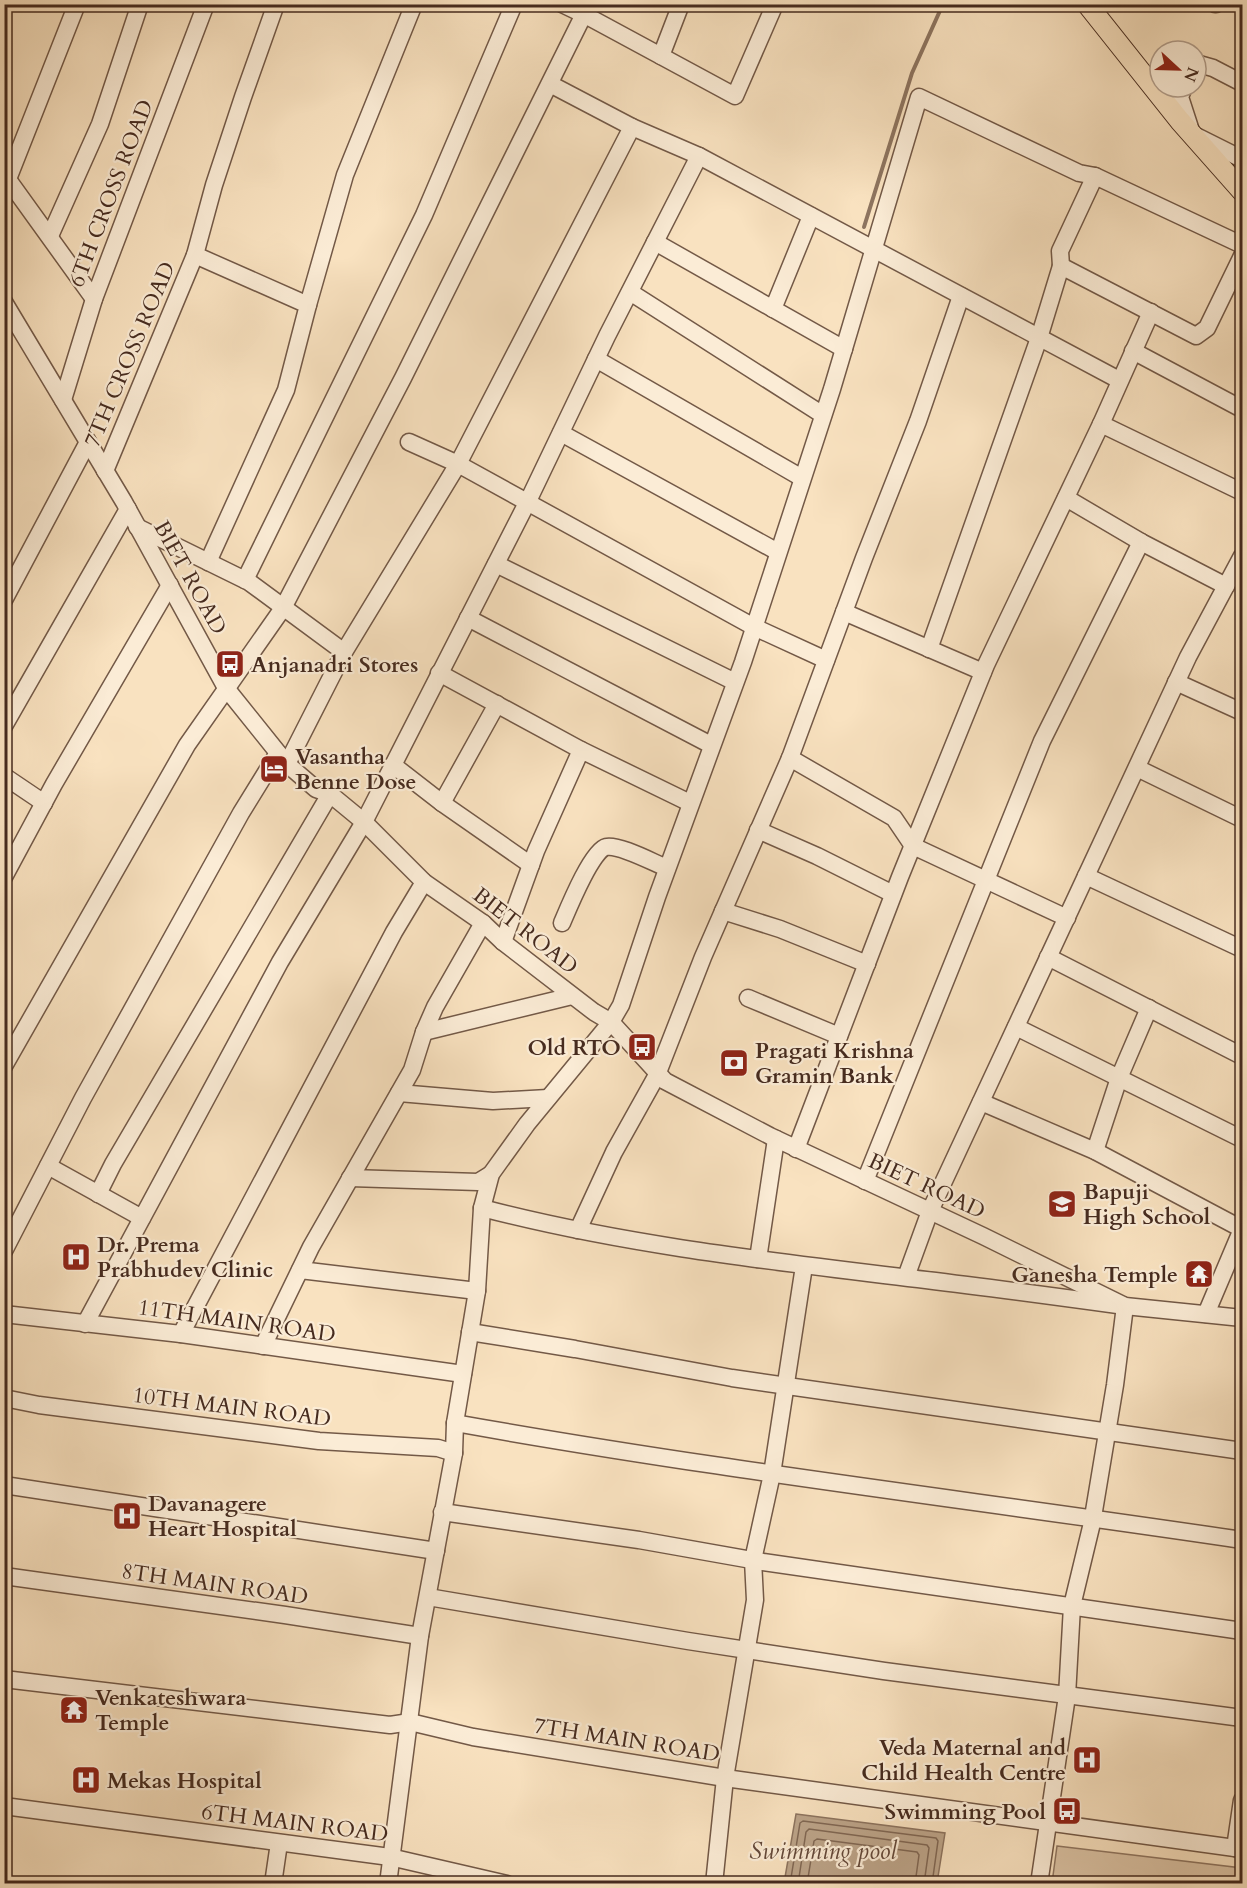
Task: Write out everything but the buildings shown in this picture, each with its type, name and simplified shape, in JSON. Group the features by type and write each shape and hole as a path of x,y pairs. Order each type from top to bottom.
{"main road":[{"path":"1087,4 1192,134 1242,191"}],"street":[{"path":"77,4 6,176 94,299"},
{"path":"50,236 100,123 140,4"},
{"name":"6TH CROSS ROAD","path":"63,400 94,299 206,4"},
{"name":"7TH CROSS ROAD","path":"105,471 195,255 214,185 276,4"},
{"path":"208,562 286,390 345,175 414,4"},
{"path":"245,580 424,215 514,4"},
{"path":"562,4 587,10 661,56 735,96 775,4"},
{"path":"661,56 681,4"},
{"path":"5,1062 187,745 283,608 403,378 587,10"},
{"path":"1208,67 1242,83"},
{"path":"550,84 632,127 699,156 1119,380"},
{"path":"350,1178 478,1182 491,1174 548,1098 611,1022 621,1005 667,868 754,627 844,349 919,98 1078,173 1095,176 1242,245"},
{"path":"1181,99 1192,134 1242,159"},
{"path":"4,1251 83,1098 241,813 282,758 458,464 632,127"},
{"path":"85,1324 280,962 364,822 527,503 596,359 699,156"},
{"path":"929,649 1039,338 1061,266 1060,251 1095,176"},
{"path":"773,309 811,216"},
{"path":"655,242 844,349"},
{"path":"195,255 308,305"},
{"path":"1061,266 1196,336 1207,328 1242,256"},
{"path":"630,292 823,415"},
{"path":"578,1230 614,1152 657,1075 723,911 790,758 918,421 961,296"},
{"name":"BIET ROAD","path":"4,302 128,509 226,688 282,758 316,789 330,794 364,822 424,882 483,922 502,942 572,996 611,1022 664,1081 796,1149 1125,1306 1242,1318"},
{"path":"796,1149 893,894 983,672 1101,424 1151,312"},
{"path":"1133,351 1242,409"},
{"path":"596,359 802,478"},
{"path":"1101,424 1242,492"},
{"path":"561,433 778,552"},
{"path":"4,600 88,442"},
{"path":"409,442 458,464 754,627 826,660"},
{"path":"1066,498 1141,542 1226,586"},
{"path":"4,726 128,509"},
{"path":"137,527 245,580 344,652"},
{"path":"865,1181 1042,741 1141,542"},
{"path":"906,1277 930,1211 1176,682 1242,556"},
{"path":"496,564 735,682"},
{"path":"6,871 170,585"},
{"path":"844,612 983,672"},
{"path":"468,618 711,745"},
{"path":"440,673 581,750 690,803"},
{"path":"1176,682 1242,712"},
{"path":"442,803 497,704"},
{"path":"502,942 531,865 581,750"},
{"path":"790,758 894,818 913,846 1067,918"},
{"path":"393,765 442,803 531,865"},
{"path":"1137,768 1242,819"},
{"path":"4,776 44,803"},
{"path":"98,1194 330,794"},
{"path":"758,830 893,894"},
{"path":"562,923 587,869 600,850 607,846 667,868"},
{"path":"1086,876 1242,949"},
{"path":"181,1334 394,932 424,882"},
{"path":"723,911 780,929 867,964"},
{"path":"262,1346 350,1178 412,1070 435,1007 483,922"},
{"path":"1048,957 1242,1056"},
{"path":"424,1032 572,996"},
{"path":"748,998 839,1036"},
{"path":"1095,1151 1119,1078 1149,1008"},
{"path":"1016,1027 1242,1139"},
{"path":"399,1093 493,1101 548,1098"},
{"path":"981,1102 1095,1151 1242,1229 1206,1314"},
{"path":"758,1259 776,1139"},
{"path":"48,1166 142,1218"},
{"path":"388,1884 420,1636 454,1453 455,1423 477,1291 482,1208 491,1174"},
{"path":"482,1208 544,1224 758,1259 1125,1306 1092,1518 1072,1606 1067,1696 1039,1884"},
{"path":"714,1884 725,1778 755,1600 753,1560 772,1474 804,1266"},
{"path":"300,1270 477,1291"},
{"name":"11TH MAIN ROAD","path":"4,1314 181,1334 463,1374"},
{"path":"470,1332 785,1385 1242,1451"},
{"name":"10TH MAIN ROAD","path":"4,1398 39,1405 308,1440 438,1448 454,1453"},
{"path":"455,1423 631,1454 1242,1540"},
{"path":"4,1485 436,1551"},
{"path":"442,1512 1242,1631"},
{"name":"8TH MAIN ROAD","path":"4,1576 285,1614 420,1636"},
{"path":"428,1597 746,1650 1067,1696 1242,1718"},
{"name":"7TH MAIN ROAD","path":"4,1679 390,1725 410,1722 473,1737 725,1778 1239,1848"},
{"path":"1239,1848 1242,1800"},
{"name":"6TH MAIN ROAD","path":"4,1806 390,1857 507,1884"},
{"path":"273,1884 279,1843"}],"shaded area":[{"path":"1057,1846 1242,1868 1242,1883 1052,1883"}],"water":[{"name":"Swimming pool","path":"796,1814 945,1833 937,1883 784,1883"}],"waterway":[{"path":"864,227 912,73 943,4"}],"place":[{"name":"Anjanadri Stores","path":"230,664"},
{"name":"Vasantha Benne Dose","path":"274,769"},
{"name":"Old RTO","path":"642,1047"},
{"name":"Pragati Krishna Gramin Bank","path":"734,1063"},
{"name":"Bapuji High School","path":"1062,1204"},
{"name":"Dr. Prema Prabhudev Clinic","path":"76,1257"},
{"name":"Ganesha Temple","path":"1199,1274"},
{"name":"Davanagere Heart Hospital","path":"127,1516"},
{"name":"Venkateshwara Temple","path":"74,1710"},
{"name":"Veda Maternal and Child Health Centre","path":"1087,1760"},
{"name":"Mekas Hospital","path":"86,1780"},
{"name":"Swimming Pool","path":"1067,1811"}]}
